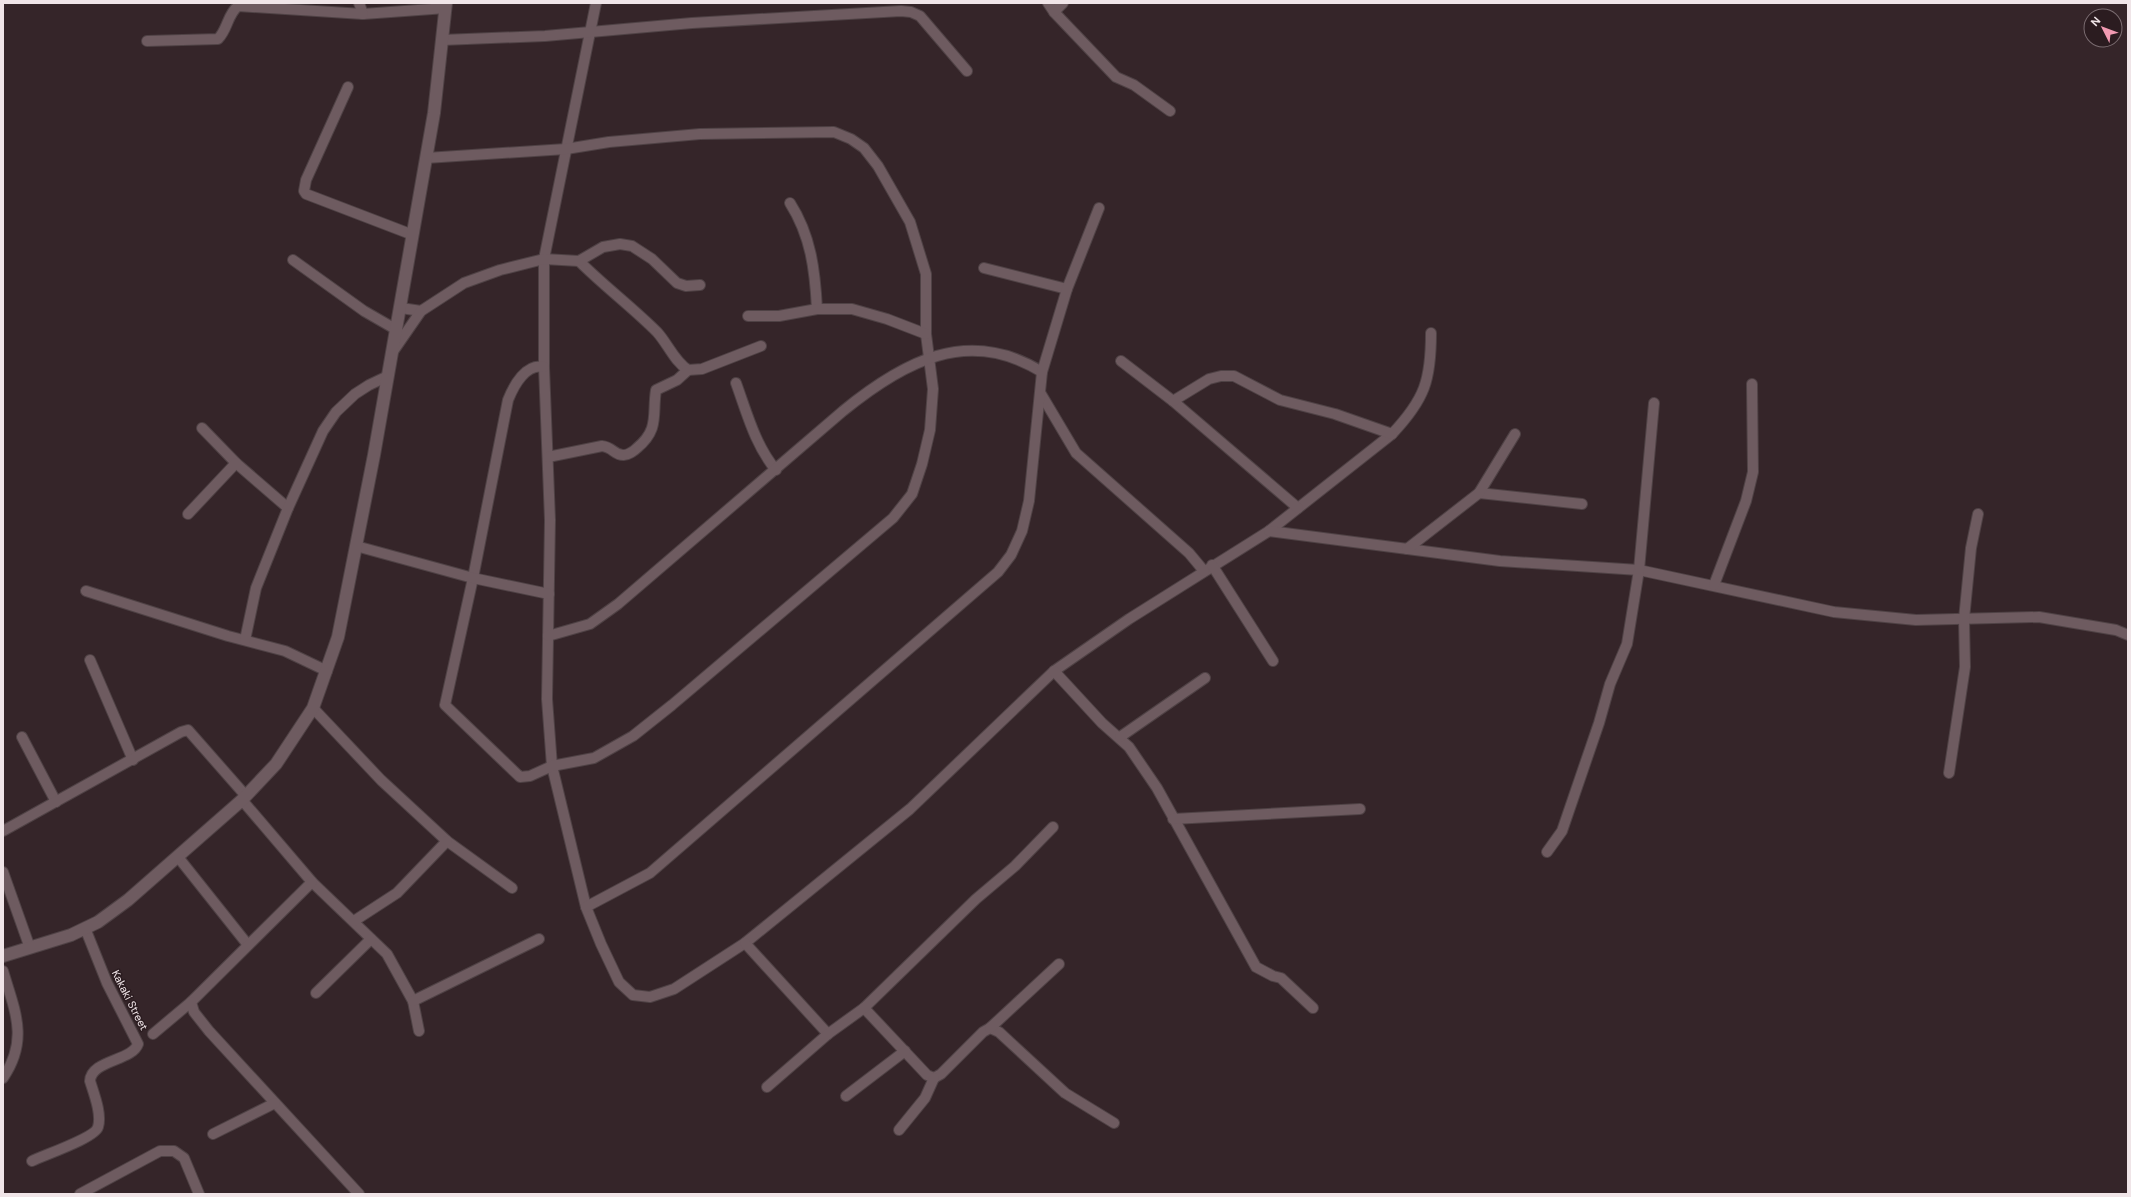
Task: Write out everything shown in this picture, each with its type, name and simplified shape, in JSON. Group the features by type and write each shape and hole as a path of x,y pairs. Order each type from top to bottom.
{"street":[{"path":"359,3 363,14"},
{"path":"596,3 544,259 544,367 550,520 547,699 552,766 586,907 619,982 633,995 650,997 674,989 745,943 910,810 1054,671 1129,618 1269,531 1392,434 1404,421 1425,390 1431,364 1431,333"},
{"path":"1048,3 1054,12 1116,77 1134,85 1170,111"},
{"path":"1054,12 1063,3"},
{"path":"3,956 71,936 98,922 128,900 178,858 244,798 276,764 313,708 338,637 394,350 434,113 446,6 363,14 295,6 238,6 228,18 224,33 218,39 146,41"},
{"path":"442,40 590,33 692,22 901,11 911,12 920,16 967,71"},
{"path":"348,87 306,180 304,191 306,194 413,235"},
{"path":"426,158 566,149 609,142 700,134 834,132 851,139 864,148 878,166 910,222 926,274 926,334 933,389 930,430 922,464 912,494 893,518 672,705 633,736 594,758 552,766 530,776 520,777 445,705 473,578 508,400 512,388 522,376 533,367 544,367"},
{"path":"790,203 801,220 808,240 815,273 817,309"},
{"path":"586,907 650,873 998,572 1011,555 1022,531 1029,501 1041,394 1042,372 1067,289 1099,208"},
{"path":"394,350 421,311 464,283 500,270 544,259 579,261 603,247 620,244 632,246 652,259 677,282 686,286 700,285"},
{"path":"293,260 364,311 397,330"},
{"path":"579,261 658,333 681,366 688,370 702,369 760,346"},
{"path":"984,268 1067,289"},
{"path":"401,308 421,311"},
{"path":"748,316 779,316 817,309 852,309 887,319 926,334"},
{"path":"548,636 590,624 618,604 869,390 901,370 930,357 950,352 985,352 1010,356 1042,372"},
{"path":"1121,361 1173,401 1298,508"},
{"path":"548,457 602,446 610,447 618,455 625,456 647,439 654,424 656,390 677,380 688,370"},
{"path":"245,640 256,588 288,508 323,431 336,412 355,394 388,376"},
{"path":"1173,401 1209,379 1221,376 1234,376 1280,400 1336,414 1392,434"},
{"path":"736,383 756,438 762,451 776,470"},
{"path":"1714,585 1746,501 1753,472 1752,384"},
{"path":"1041,394 1076,453 1208,568 1273,661"},
{"path":"1547,852 1562,831 1599,723 1610,684 1627,644 1639,570 1654,403"},
{"path":"202,428 236,463 288,508"},
{"path":"1408,549 1479,493 1515,434"},
{"path":"188,514 236,463"},
{"path":"1479,493 1582,504"},
{"path":"1949,773 1965,667 1964,619 1971,548 1978,514"},
{"path":"1269,531 1500,561 1639,570 1834,612 1916,620 2039,617 2116,630 2128,635"},
{"path":"356,546 473,578 549,594"},
{"path":"86,590 245,640 285,651 327,670"},
{"path":"90,660 133,760"},
{"path":"1054,671 1098,718 1120,737 1158,788 1173,819 1246,945 1256,967 1273,976 1281,978 1313,1008"},
{"path":"1120,737 1205,678"},
{"path":"313,708 381,780 447,841 512,888"},
{"path":"3,831 181,732 188,730 312,882 387,954 413,1002 419,1031"},
{"path":"22,737 56,802"},
{"path":"1173,819 1360,809"},
{"path":"767,1087 828,1034 864,1008 976,899 1015,866 1053,827"},
{"path":"354,921 397,893 447,841"},
{"path":"178,858 248,945"},
{"path":"3,872 30,948"},
{"path":"153,1034 191,1002 312,882"},
{"name":"Kakaki Street","path":"32,1161 80,1141 95,1131 98,1127 98,1115 90,1081 91,1076 102,1066 135,1051 138,1044 108,983 85,928"},
{"path":"316,992 371,939"},
{"path":"413,1002 539,939"},
{"path":"745,943 828,1034"},
{"path":"899,1130 925,1098 934,1078 941,1074 983,1032 990,1028 1059,964"},
{"path":"3,971 16,1015 19,1040 14,1057 3,1078"},
{"path":"191,1002 194,1012 209,1031 360,1194"},
{"path":"864,1008 927,1075 934,1078"},
{"path":"990,1028 999,1032 1065,1093 1114,1123"},
{"path":"846,1096 905,1051"},
{"path":"213,1134 275,1103"},
{"path":"80,1194 160,1151 174,1151 184,1158 199,1194"}]}
